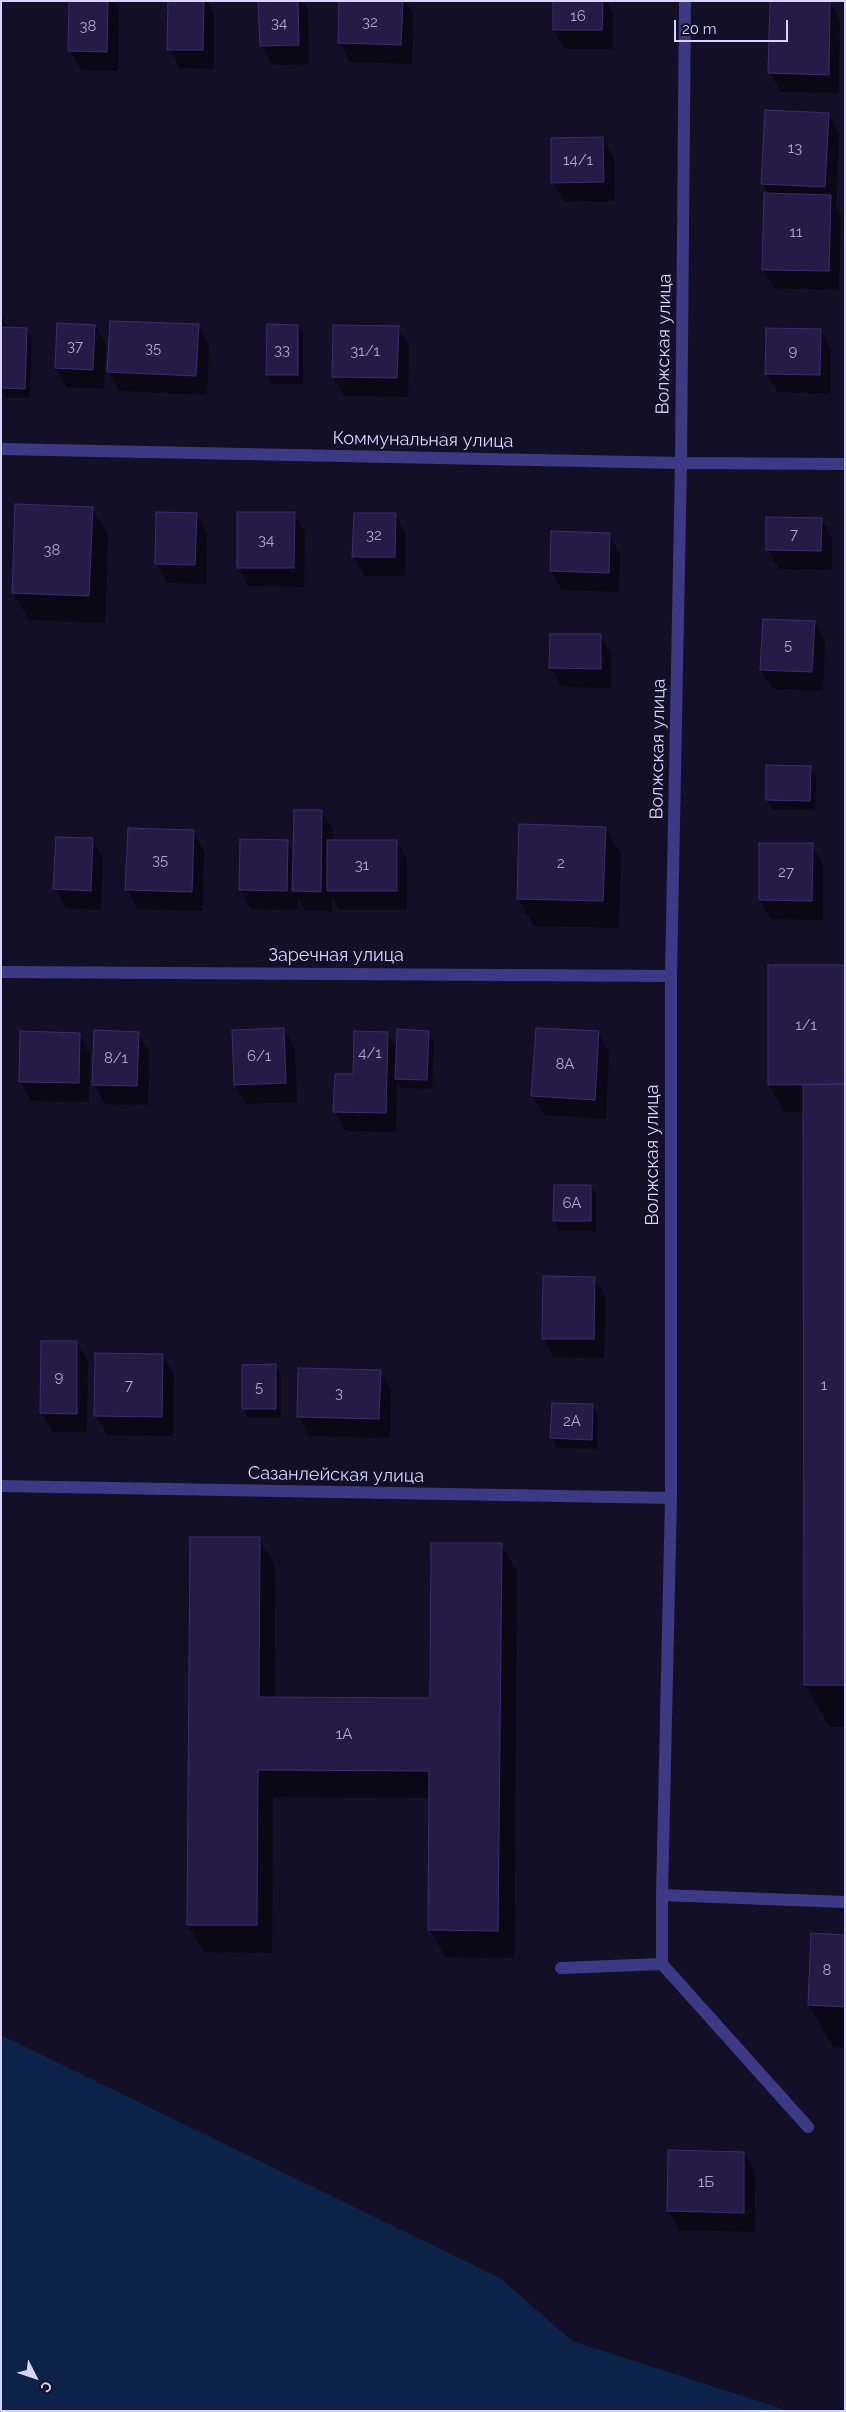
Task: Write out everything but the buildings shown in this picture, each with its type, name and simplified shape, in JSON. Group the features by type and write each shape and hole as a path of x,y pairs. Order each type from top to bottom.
{"street":[{"name":"Волжская улица","path":"662,1964 671,1498 671,976 681,463 685,1"},
{"name":"Коммунальная улица","path":"1,449 681,463 845,464"},
{"name":"Заречная улица","path":"1,972 671,976"},
{"name":"Сазанлейская улица","path":"1,1486 671,1498"},
{"path":"662,1894 845,1902"},
{"path":"562,1968 662,1964 808,2127"}],"water":[{"path":"1,2035 500,2278 572,2341 789,2411 1,2411"}]}
